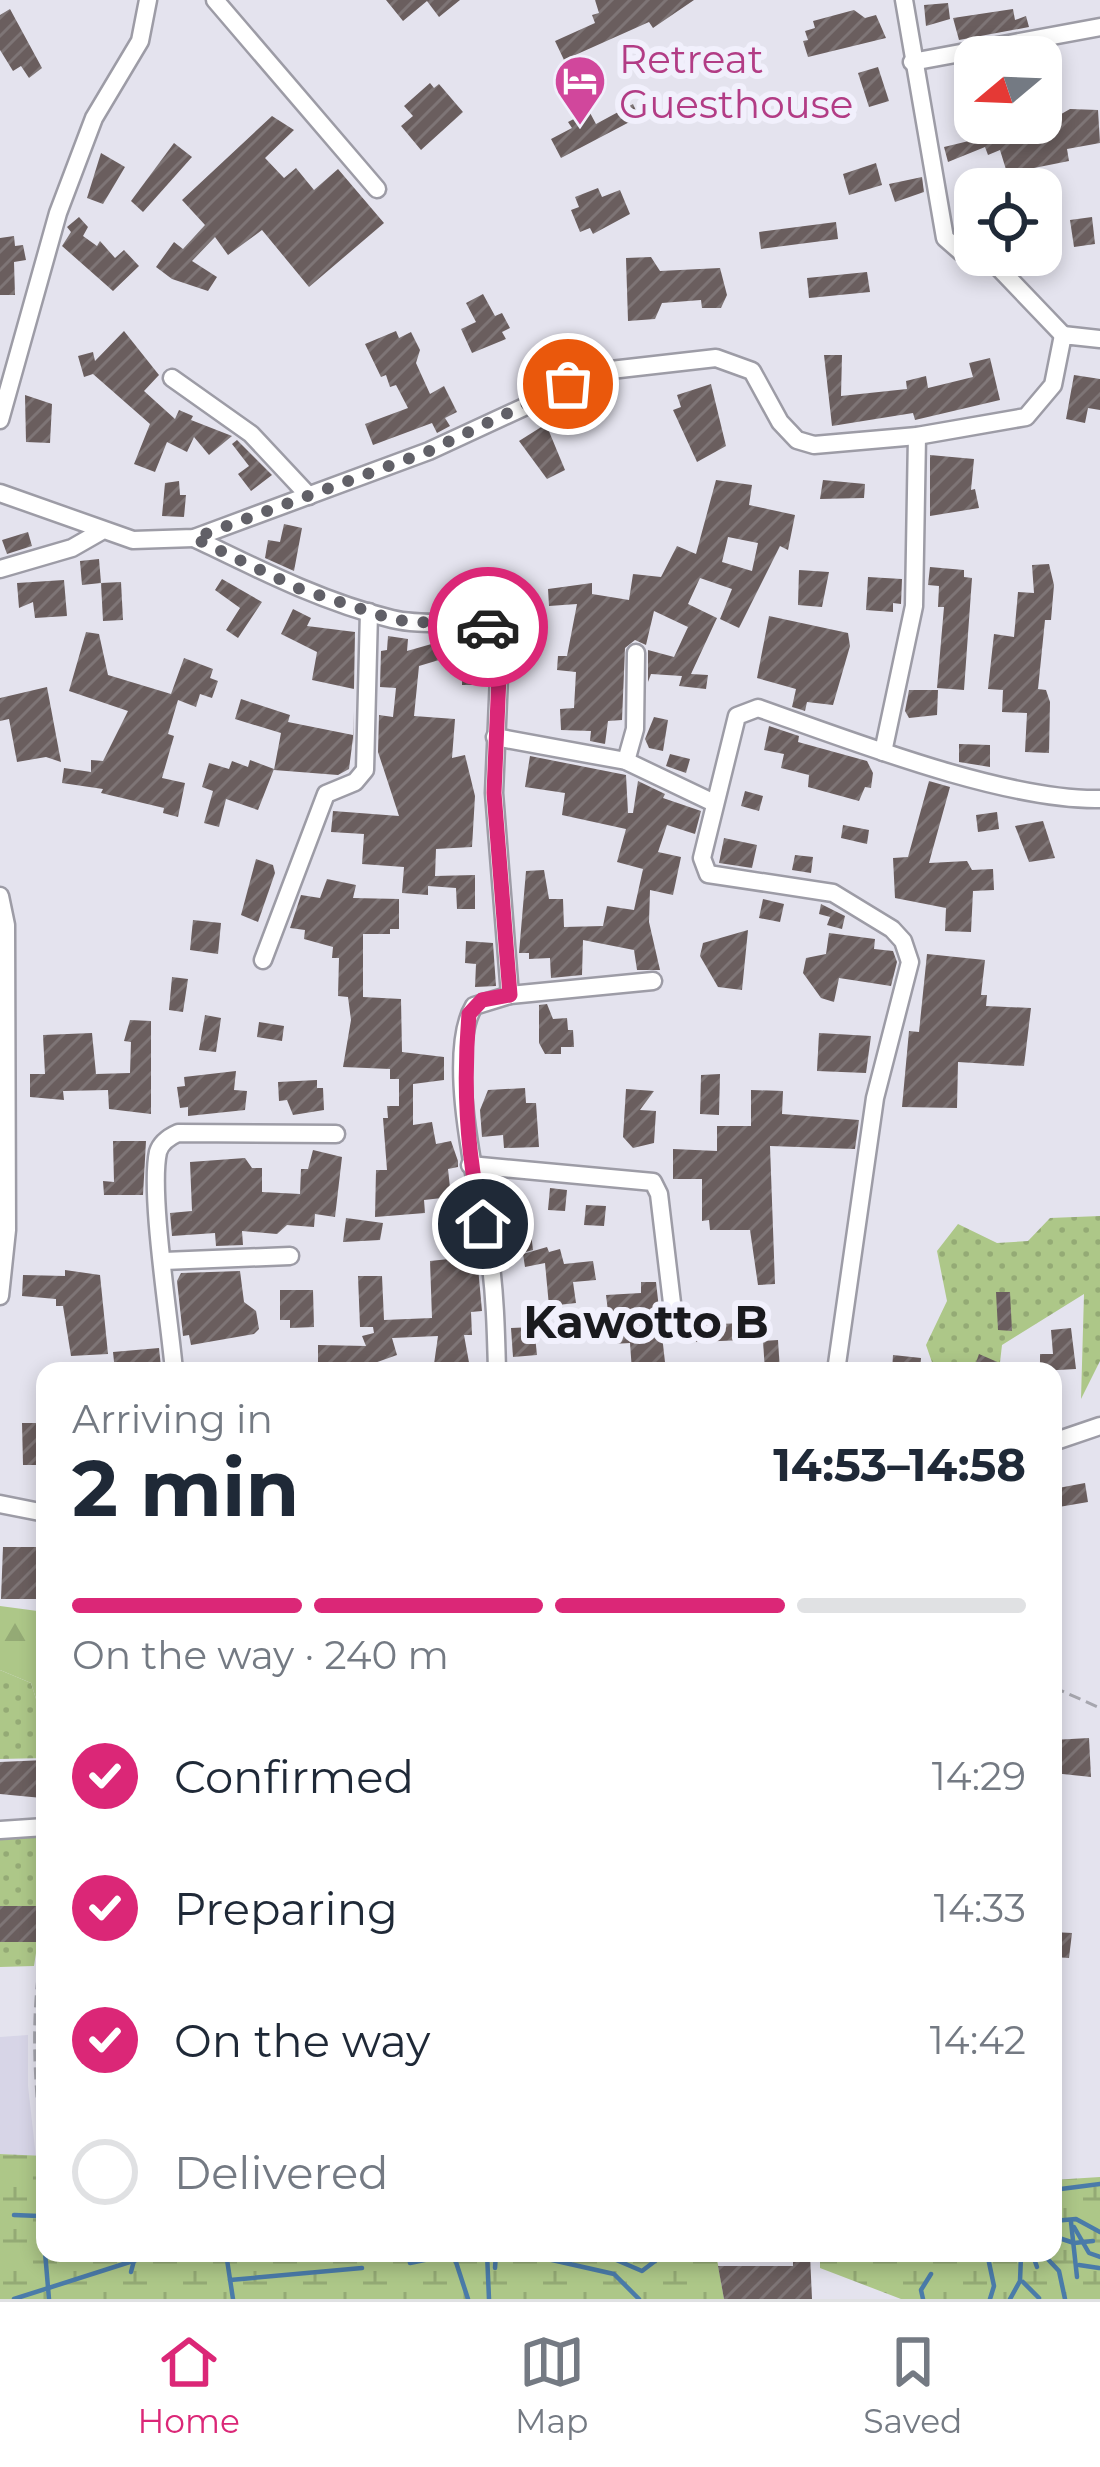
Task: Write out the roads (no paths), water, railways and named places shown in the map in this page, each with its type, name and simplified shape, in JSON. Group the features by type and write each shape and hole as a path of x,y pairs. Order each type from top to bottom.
{"street":[{"path":"0,420 58,212 94,118 140,41 148,0"},
{"path":"215,0 377,189"},
{"path":"904,0 945,238 1008,275 1063,335 1100,339"},
{"path":"912,62 1100,27"},
{"path":"0,493 133,540 194,538 450,442 602,371 716,358 752,371 780,422 804,444 917,436 1026,417 1053,385 1063,335"},
{"path":"172,378 251,434 309,496"},
{"path":"883,752 914,606 917,436"},
{"path":"0,569 72,548 100,532"},
{"path":"194,538 300,589 395,620 490,628 500,653 495,736 510,995"},
{"path":"263,960 326,794 355,782 365,770 369,611"},
{"path":"626,760 635,730 636,653"},
{"path":"837,1362 874,1098 910,976 908,950 892,929 833,893 708,874 702,858 742,710 758,708 883,752 1032,790 1100,799"},
{"path":"495,736 626,760 714,803"},
{"path":"0,896 6,925 7,1230 0,1296"},
{"path":"496,1362 489,1251 470,1165 464,1071 469,1014 482,1000 653,981"},
{"path":"173,1362 158,1151 172,1135 336,1134"},
{"path":"470,1165 653,1182 675,1328"},
{"path":"164,1261 290,1256"},
{"path":"1062,1439 1100,1426"},
{"path":"0,1504 36,1511"},
{"path":"0,1830 36,1828"}],"waterway":[{"path":"1062,2189 1100,2184"},
{"path":"14,2215 36,2216"},
{"path":"1062,2220 1076,2219 1100,2232"},
{"path":"1071,2222 1077,2277"},
{"path":"1074,2227 1089,2253 1100,2257"},
{"path":"1062,2239 1093,2241"},
{"path":"46,2262 49,2299"},
{"path":"14,2299 130,2262"},
{"path":"131,2272 134,2262"},
{"path":"227,2262 233,2299"},
{"path":"410,2262 415,2262"},
{"path":"456,2262 468,2299"},
{"path":"487,2262 489,2299"},
{"path":"495,2262 495,2268"},
{"path":"561,2262 614,2274 639,2299"},
{"path":"621,2262 642,2271 654,2262"},
{"path":"989,2262 994,2286 990,2299"},
{"path":"1010,2299 1020,2281 1021,2262"},
{"path":"1035,2262 1037,2267"},
{"path":"1050,2262 1059,2271 1065,2299"},
{"path":"1079,2265 1099,2268"},
{"path":"230,2280 362,2268"},
{"path":"923,2299 921,2290 931,2274"},
{"path":"1023,2282 1039,2298"}],"place":[{"name":"Retreat Guesthouse","path":"580,127"}],"district":[{"name":"Kawotto B","path":"646,1322"}]}
